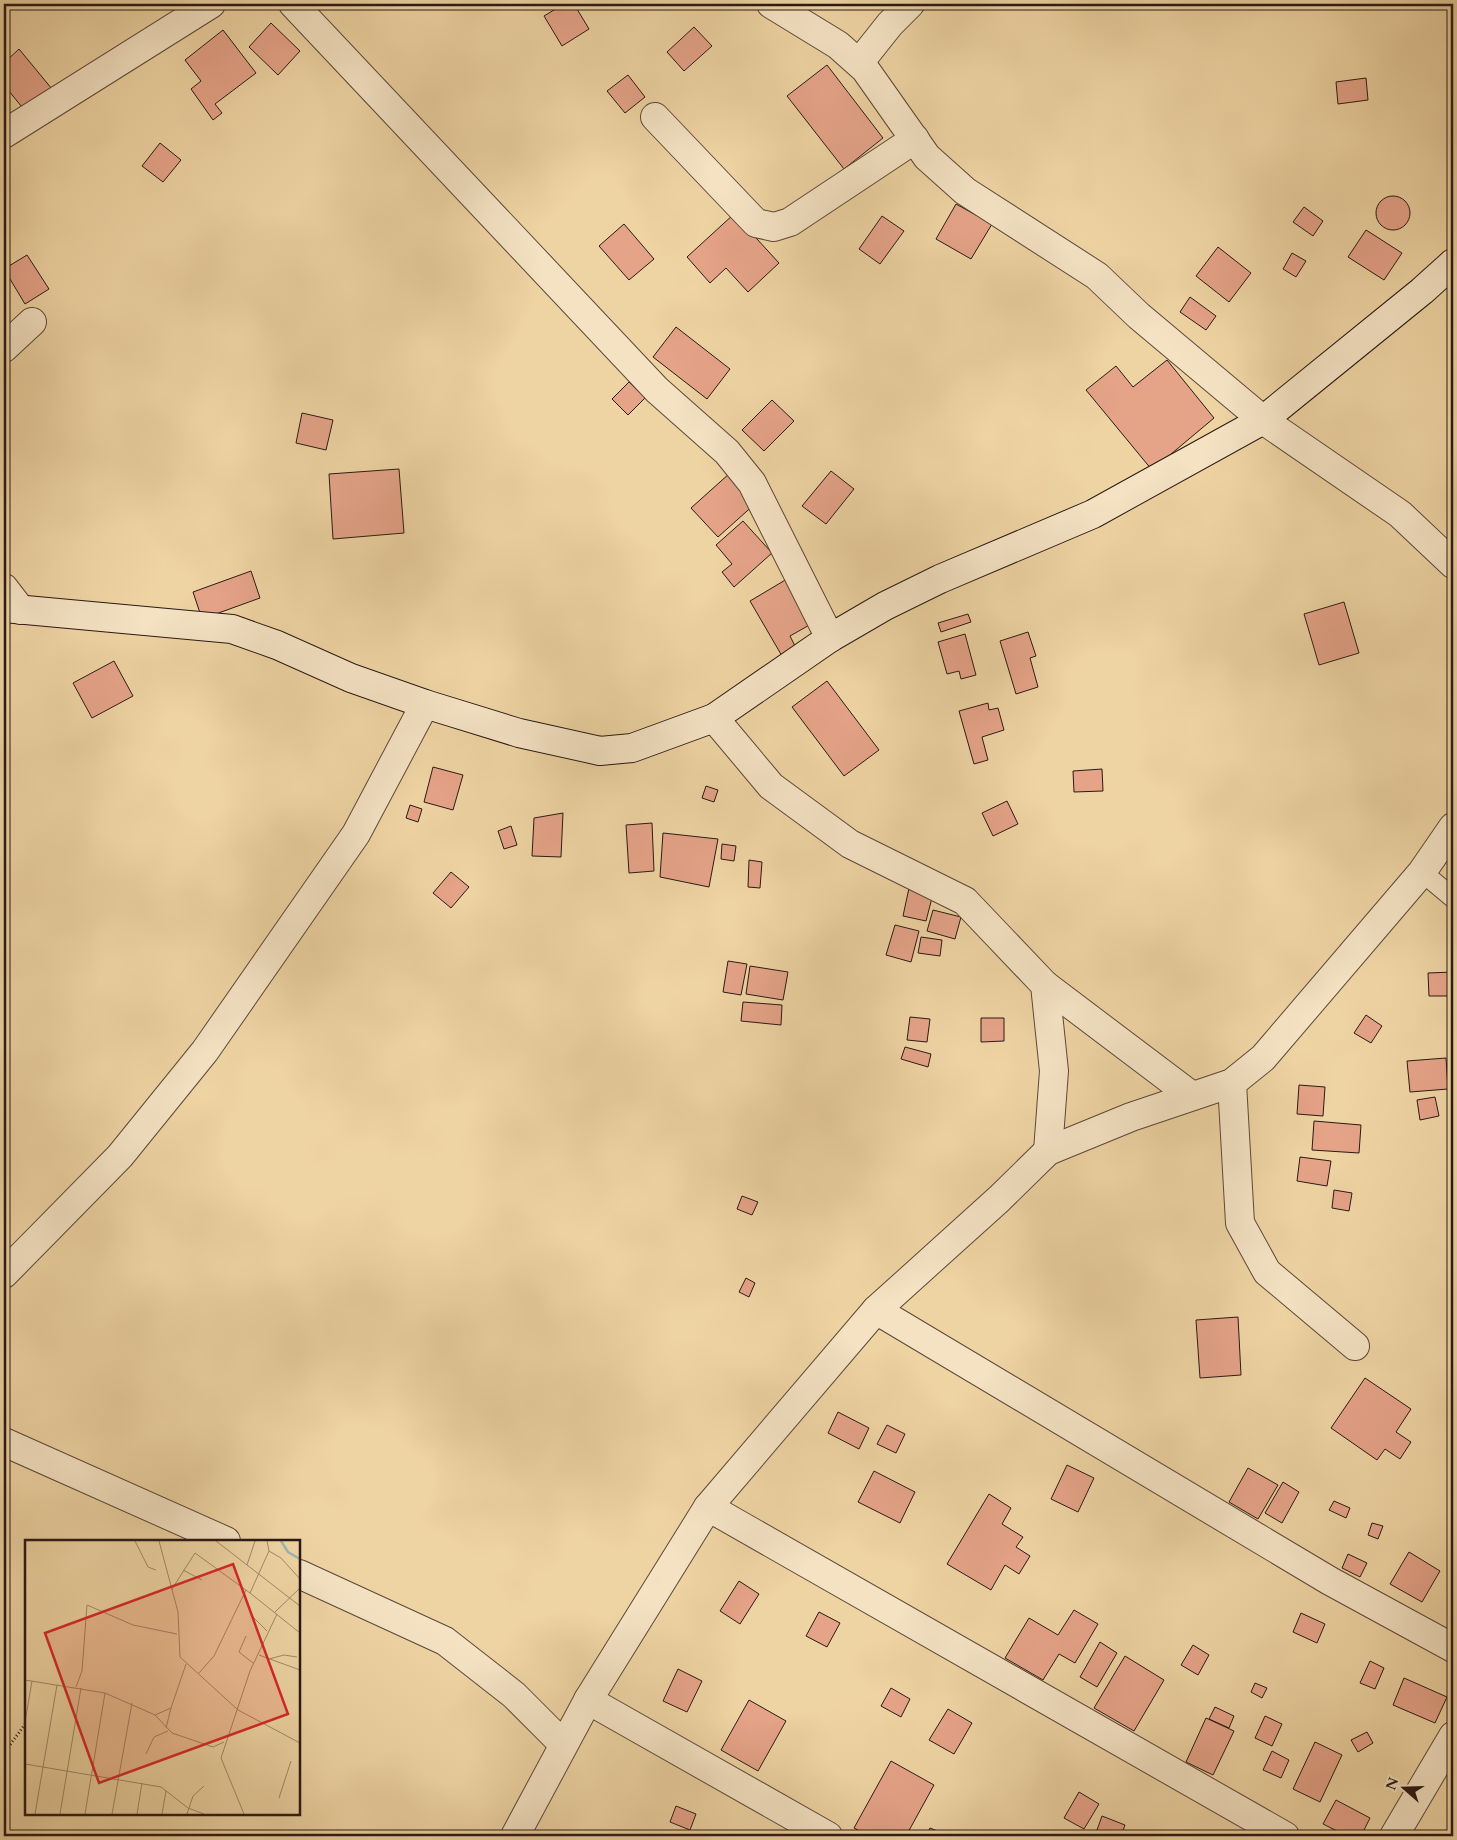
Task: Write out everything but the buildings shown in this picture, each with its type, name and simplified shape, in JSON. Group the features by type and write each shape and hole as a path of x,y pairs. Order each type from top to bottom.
{"street":[{"path":"4,134 211,4"},
{"path":"293,4 657,390 727,452 752,483 830,638"},
{"path":"771,4 838,45 859,63 927,157 965,191 1097,276 1139,316 1263,420 1400,514 1453,564"},
{"path":"859,63 890,24 910,4"},
{"path":"655,117 756,223 774,227 790,222 915,139"},
{"path":"4,588 12,609 232,629 351,678 425,704 520,733 600,750 632,748 714,718 830,638 885,606 940,579 1093,514 1263,420 1422,292 1453,263"},
{"path":"4,348 32,322"},
{"path":"4,1274 120,1156 206,1051 356,834 425,704"},
{"path":"714,718 771,786 850,844 965,901 1045,986 1192,1096"},
{"path":"515,1836 588,1700 708,1507 876,1310 999,1199 1048,1151 1131,1117 1232,1082 1263,1058 1422,872 1453,827"},
{"path":"1045,986 1054,1071 1048,1151"},
{"path":"1232,1082 1240,1223 1267,1272 1355,1346"},
{"path":"876,1310 1330,1581 1453,1648"},
{"path":"4,1442 224,1540"},
{"path":"708,1507 1285,1836"},
{"path":"300,1574 444,1641 514,1696 563,1744"},
{"path":"588,1700 828,1836"},
{"path":"1394,1836 1453,1736"}],"lane":[{"path":"1422,872 1453,898"}],"path":[{"path":"4,1753 25,1724"}]}
